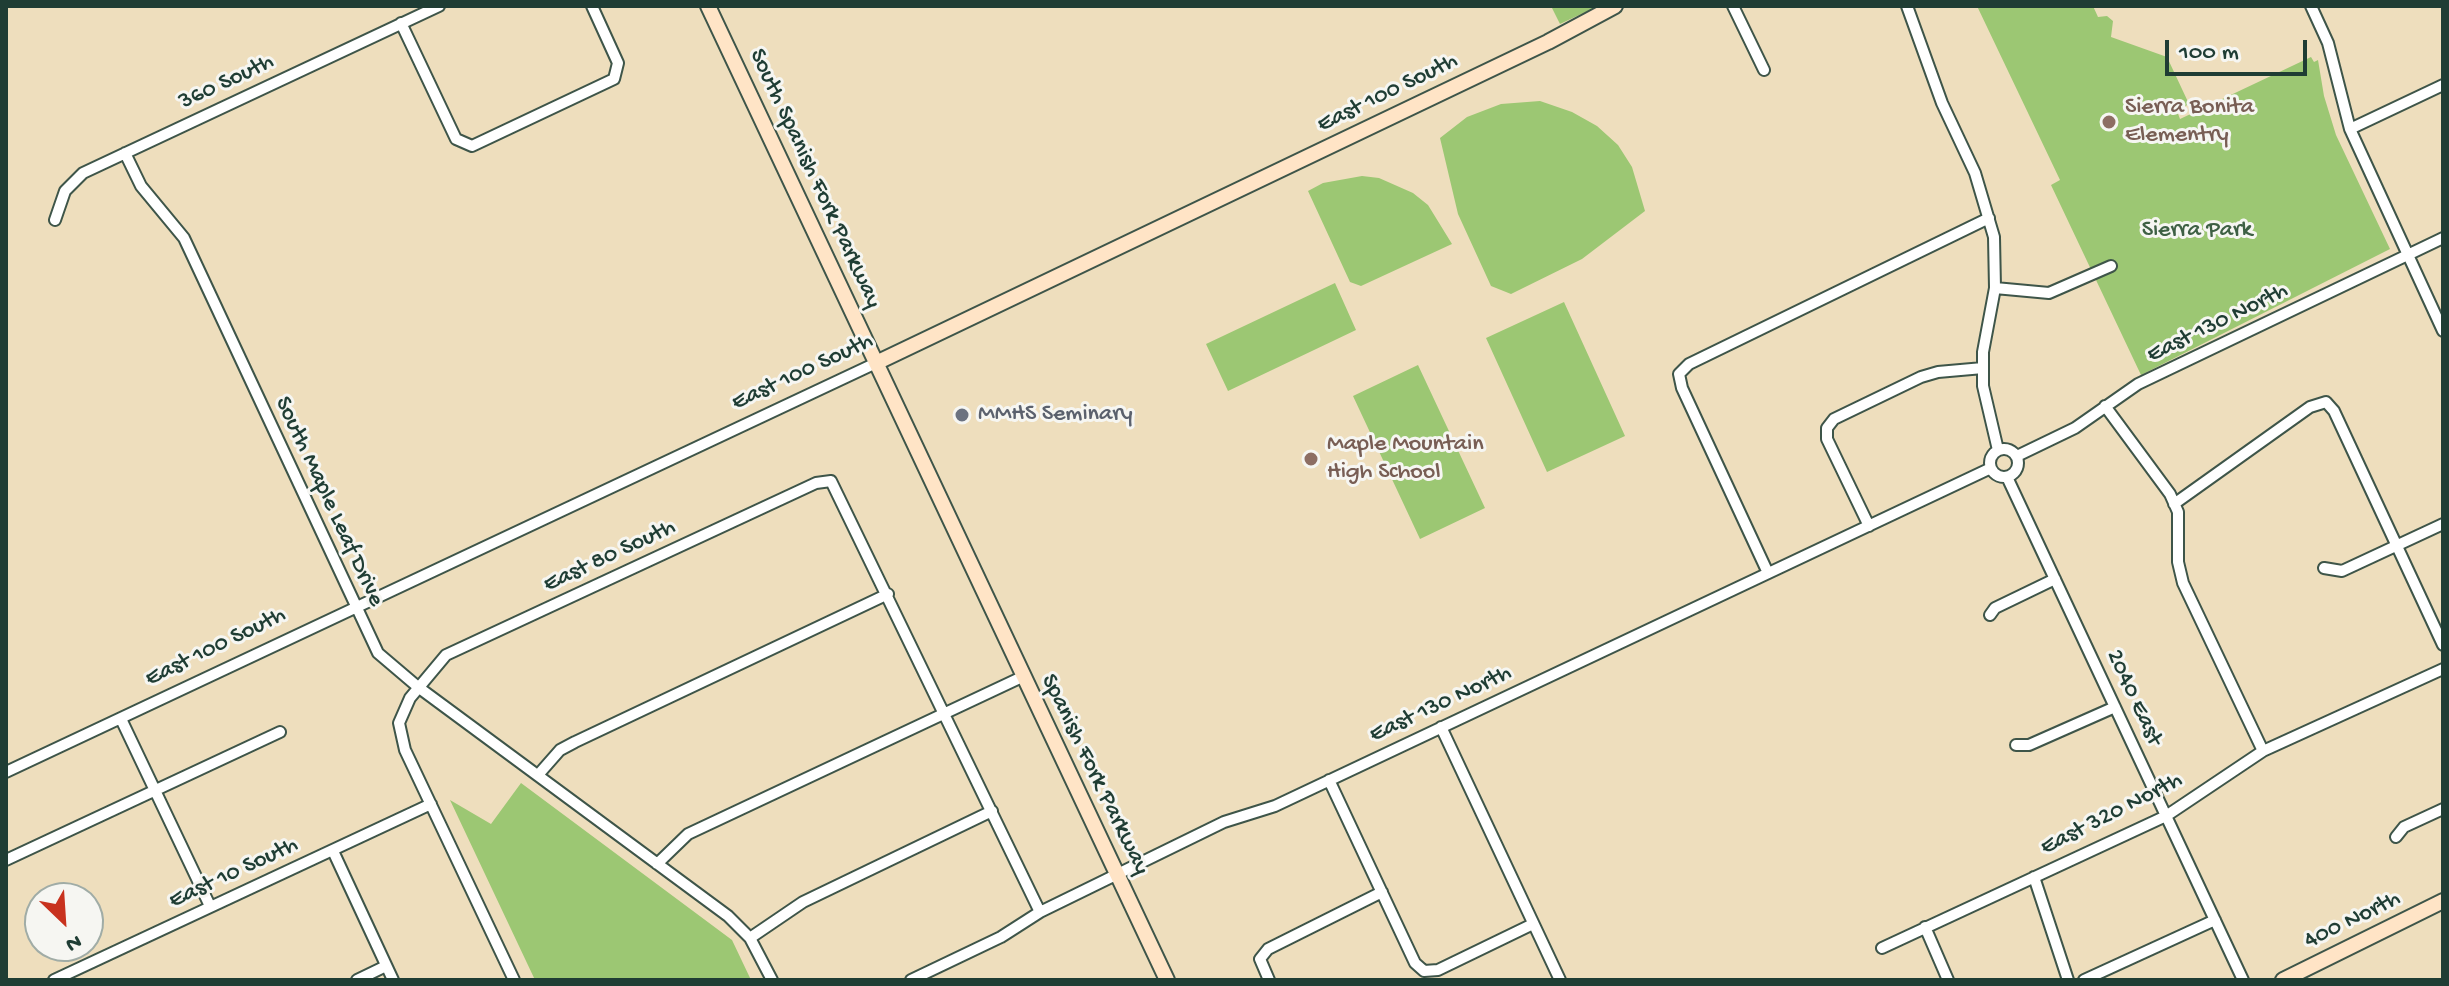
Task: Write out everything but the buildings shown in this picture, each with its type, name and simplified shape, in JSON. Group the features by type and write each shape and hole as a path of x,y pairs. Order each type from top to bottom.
{"street":[{"name":"360 South","path":"55,220 61,199 76,178 439,6"},
{"path":"401,23 453,135 463,145 477,144 607,84 618,72 617,59 592,6"},
{"name":"South Spanish Fork Parkway","path":"708,6 982,588"},
{"name":"East 100 South","path":"6,772 876,363 1548,42 1615,6"},
{"path":"1733,6 1764,70"},
{"path":"1907,6 1942,103 1969,160 1994,237 1995,288 1983,368 1986,408 1998,450"},
{"path":"2311,6 2328,43 2350,129 2443,331"},
{"path":"2350,129 2443,85"},
{"name":"South Maple Leaf Drive","path":"125,153 141,186 184,238 378,653 418,687 728,916 750,938 772,980"},
{"path":"1768,573 1682,388 1679,374 1689,364 1989,218"},
{"name":"East 130 North","path":"2017,456 2075,428 2138,384 2443,238"},
{"path":"1995,288 2049,293 2111,266"},
{"path":"1869,526 1827,439 1827,428 1834,419 1921,377 1947,370 1983,368"},
{"path":"2174,504 2310,407 2326,402 2334,411 2443,645"},
{"path":"2105,406 2174,504 2181,534 2178,562 2183,583 2263,751"},
{"path":"1998,450 2011,450 2017,456 2017,469 2007,477 1999,477 1991,468 1991,456 1998,450"},
{"name":"East 130 North","path":"911,980 1001,937 1040,912 1224,822 1275,806 1991,468"},
{"name":"2040 East","path":"2007,477 2243,980"},
{"name":"East 80 South","path":"431,804 405,750 399,723 418,687 446,655 816,483 831,481 888,594"},
{"path":"2324,568 2342,571 2443,524"},
{"path":"1990,615 1995,608 2055,579"},
{"name":"Spanish Fork Parkway","path":"982,588 1167,980"},
{"path":"538,775 560,750 575,742 888,594 1040,912"},
{"name":"East 320 North","path":"1882,948 2166,816 2263,751 2443,669"},
{"path":"657,864 688,834 1022,677"},
{"path":"2016,745 2029,745 2115,707"},
{"path":"121,719 210,906"},
{"path":"1441,727 1560,980"},
{"path":"6,860 280,732"},
{"path":"1329,780 1415,963 1424,971 1438,970 1533,924"},
{"path":"431,804 514,980"},
{"name":"East 10 South","path":"54,980 431,804"},
{"path":"2396,837 2404,827 2443,809"},
{"path":"750,938 803,902 992,811"},
{"path":"333,851 393,980"},
{"path":"2034,877 2068,980"},
{"path":"1269,980 1260,959 1268,949 1382,892"},
{"name":"400 North","path":"2283,980 2443,901"},
{"path":"2084,980 2215,920"},
{"path":"1925,927 1948,980"},
{"path":"357,980 386,966"}],"green space":[{"path":"1551,6 1598,6 1560,24"},
{"name":"Sierra Park","path":"1977,6 2093,6 2098,17 2107,16 2113,21 2111,37 2167,57 2189,104 2177,111 2180,119 2311,57 2314,62 2318,60 2324,96 2336,135 2390,249 2141,375 2051,185 2060,180"},
{"path":"1540,101 1572,112 1597,126 1618,145 1632,167 1645,211 1582,259 1511,294 1491,286 1458,214 1440,138 1467,117 1501,104"},
{"path":"1362,176 1379,178 1413,193 1428,205 1452,244 1361,286 1350,282 1308,191 1323,183"},
{"path":"1335,283 1356,330 1228,391 1206,344"},
{"path":"1564,302 1625,436 1547,472 1486,338"},
{"path":"1418,365 1485,508 1420,539 1353,396"},
{"path":"521,783 732,940 751,980 535,980 450,800 491,824"}],"place":[{"name":"Sierra Bonita Elementry","path":"2109,122"},
{"name":"MMHS Seminary","path":"962,415"},
{"name":"Maple Mountain High School","path":"1311,459"}]}
